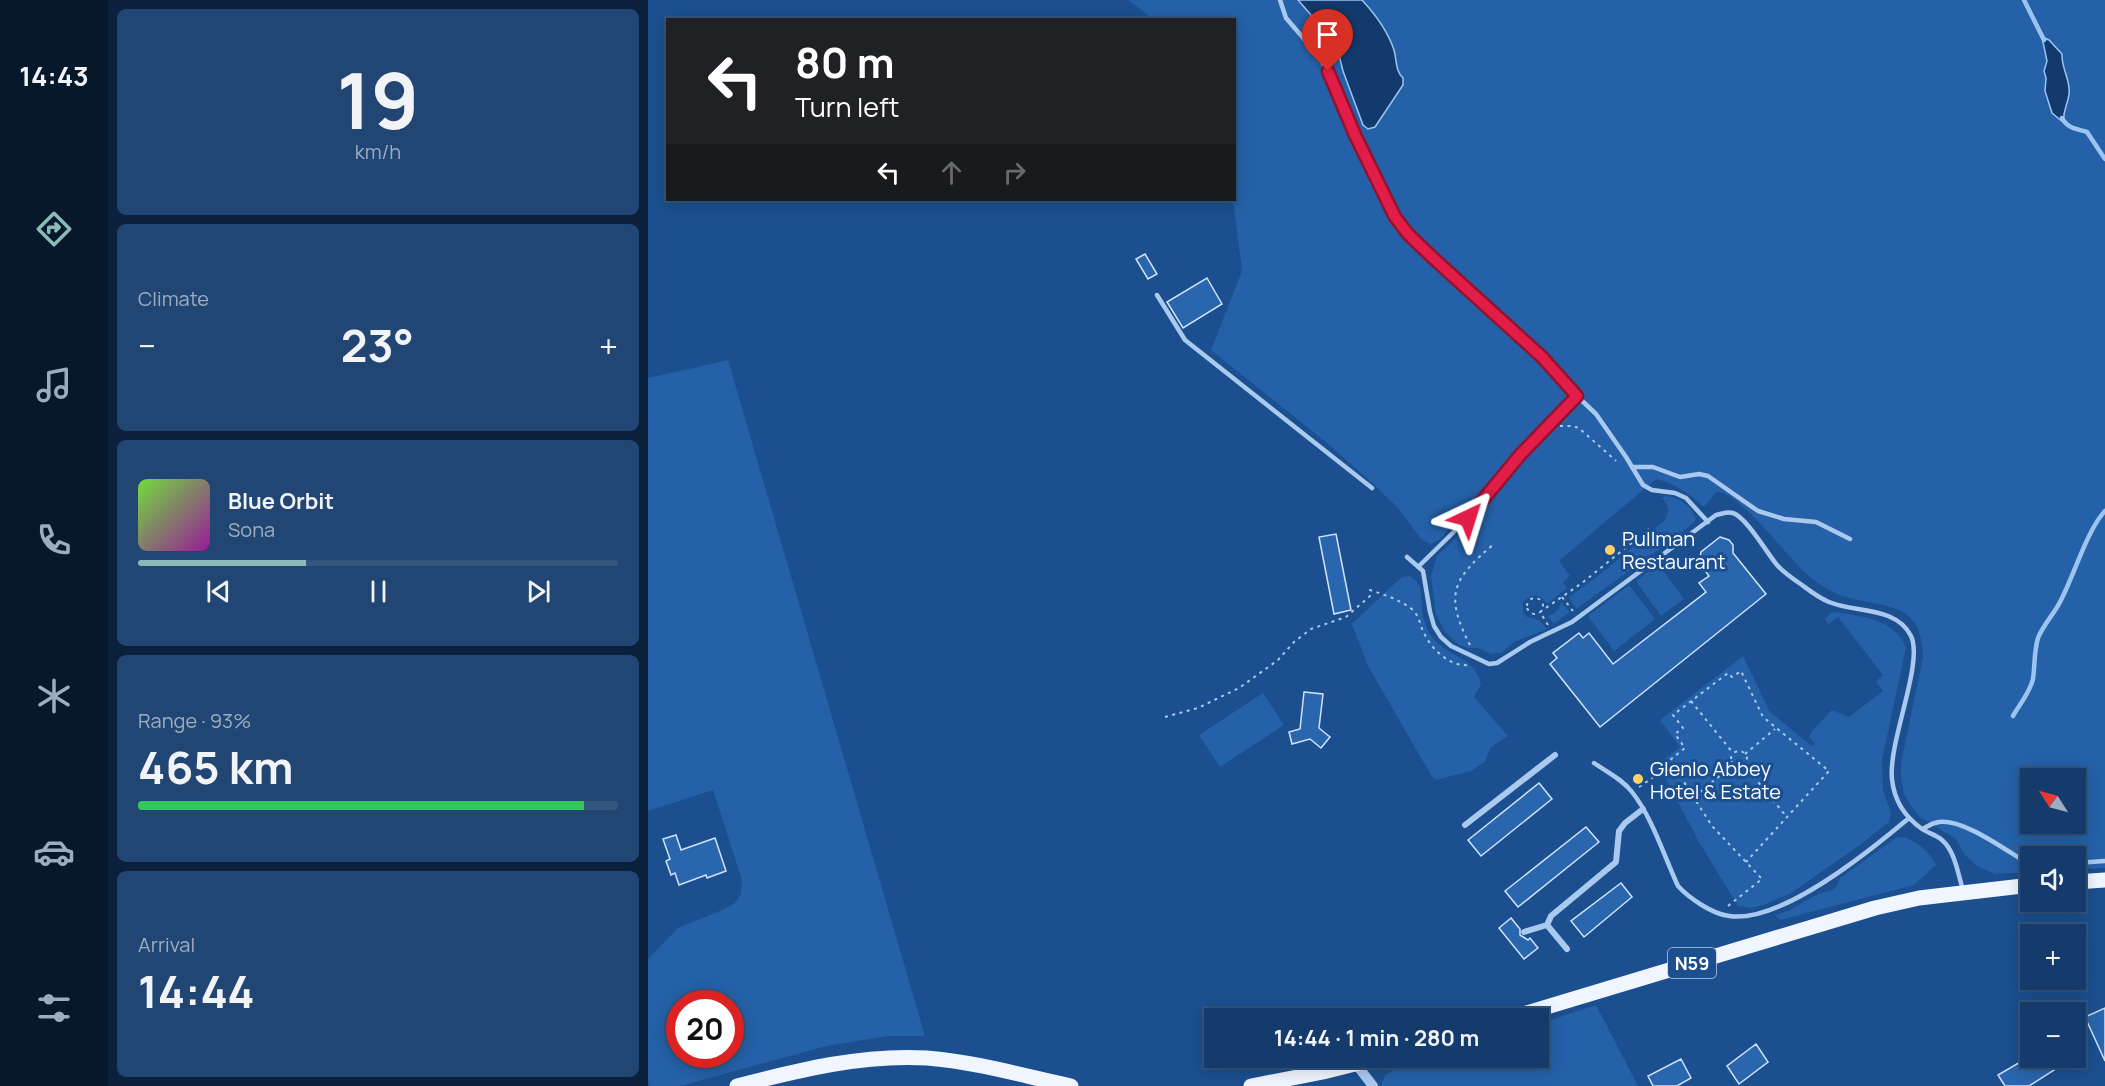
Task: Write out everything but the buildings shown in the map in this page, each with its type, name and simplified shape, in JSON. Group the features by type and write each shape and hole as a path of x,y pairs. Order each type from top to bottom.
{"main road":[{"path":"2086,881 2105,880"},
{"name":"N59","path":"1543,1008 1864,911 1919,898 2020,886"},
{"path":"737,1086 847,1062 910,1058 946,1060 975,1065 1071,1086"},
{"path":"1251,1086 1339,1068"}],"street":[{"path":"1465,825 1555,755"},
{"path":"1524,932 1547,925 1551,916 1616,862 1618,831 1643,810"},
{"path":"1547,925 1567,949"},
{"path":"1359,1068 1373,1086"}],"lane":[{"path":"1280,0 1286,18 1317,54 1328,71 1355,135 1395,217 1408,234 1542,357 1596,414 1643,485 1652,490 1675,493 1686,498 1708,522"},
{"path":"1156,295 1185,340 1372,488"},
{"path":"1418,567 1468,518 1520,455 1577,396"},
{"path":"1632,467 1653,467 1680,477 1699,474 1708,476 1758,511 1784,519 1816,522 1850,539"},
{"path":"1407,557 1423,571 1430,612 1441,638 1451,646 1488,664 1497,663 1577,617 1722,513 1736,513 1778,566 1814,594 1830,603 1889,616 1904,626 1911,636 1914,647 1913,664 1892,766 1892,781 1897,800 1909,818 1922,829 1942,840 1951,851 1963,892"},
{"path":"1594,763 1618,778 1632,792 1643,810 1678,885 1694,900 1729,916 1750,915 1781,906 1806,893 1909,818"},
{"path":"1922,829 1936,822 1949,822 1969,830 2020,859"},
{"path":"2086,862 2105,861"}],"path":[{"path":"1548,427 1579,428 1619,462 1626,467 1632,467"},
{"path":"1540,612 1543,607 1542,602 1538,598 1530,599 1526,606 1528,611 1535,614 1540,612 1649,529"},
{"path":"1477,659 1463,631 1454,599 1457,586 1466,570 1495,543"},
{"path":"1165,717 1198,708 1239,688 1278,660 1294,642 1311,629 1346,617 1357,609 1370,596 1370,590"},
{"path":"1562,597 1577,617"},
{"path":"1540,612 1553,632"},
{"path":"1632,792 1658,774 1685,748 1675,734 1683,728 1674,715 1728,673 1732,677 1741,671 1763,717 1830,771 1746,862"},
{"path":"1691,701 1734,753"},
{"path":"1745,754 1776,728"},
{"path":"1733,765 1740,767 1747,759 1741,751 1734,753"},
{"path":"1733,765 1731,760 1734,753"},
{"path":"1670,760 1712,826 1761,879 1727,907 1724,914"},
{"path":"1694,797 1733,765"},
{"path":"1744,765 1787,818"}],"shaded area":[{"path":"1128,0 2105,0 2105,868 2086,869 2086,846 2020,846 2020,873 1995,874 1977,866 1965,855 1956,839 1920,817 1904,794 1901,779 1901,763 1923,657 1921,637 1915,623 1895,608 1852,599 1837,594 1820,584 1801,568 1738,502 1726,494 1716,492 1704,507 1682,490 1656,479 1559,561 1570,576 1563,582 1567,588 1547,604 1539,596 1530,597 1523,602 1523,613 1527,617 1539,620 1547,629 1514,642 1501,653 1491,654 1478,648 1468,648 1459,645 1445,632 1436,615 1431,576 1437,556 1452,542 1498,485 1493,479 1439,540 1431,544 1421,539 1399,509 1369,480 1327,443 1211,350 1242,271 1233,201 1236,201 1236,18 1152,18"},
{"path":"1298,0 1362,0 1385,30 1394,50 1397,69 1403,78 1403,85 1375,127 1368,129 1363,125 1339,55 1318,23"},
{"path":"2042,37 2049,40 2062,54 2069,89 2064,123 2052,113 2045,91 2044,71 2047,61"},
{"path":"728,360 925,1036 888,1036 826,1046 681,1086 650,1086 648,1081 648,959 678,928 735,903 741,894 742,880 713,790 648,811 648,378"},
{"path":"1665,496 1685,503 1692,510 1696,520 1678,536 1576,609 1569,597 1602,573 1664,521 1668,511 1662,498"},
{"path":"1658,564 1684,599 1661,616 1636,581"},
{"path":"1409,576 1417,582 1420,589 1423,614 1430,634 1436,642 1466,662 1478,674 1481,684 1474,697 1508,736 1491,747 1485,762 1471,771 1436,780 1368,666 1352,624 1395,583"},
{"path":"1629,585 1655,619 1614,651 1588,616"},
{"path":"1561,602 1570,612 1554,624 1548,616 1557,611"},
{"path":"1831,613 1868,618 1886,625 1901,638 1906,648 1882,760 1883,790 1891,813 1889,822 1791,893 1751,908 1738,906 1699,842 1658,764 1680,747 1660,720 1743,656 1770,712 1812,746 1815,744 1809,737 1811,732 1832,710 1849,717 1883,691 1876,682 1883,675 1838,617 1828,624 1825,619"},
{"path":"1263,693 1284,725 1220,767 1199,735"},
{"path":"1904,837 1923,848 1936,865 1914,885 1780,920 1775,915 1788,911 1818,894 1832,890 1837,886 1840,878 1896,838"},
{"path":"1596,1005 1638,1086 1381,1086 1385,1075 1400,1068 1549,1068 1549,1021"}],"waterway":[{"path":"2024,0 2044,40"},
{"path":"2062,118 2069,126 2087,132 2105,159"},
{"path":"2013,716 2032,684 2040,633 2060,602 2092,530 2105,511"}],"place":[{"name":"Pullman Restaurant","path":"1610,550"},
{"name":"Glenlo Abbey Hotel & Estate","path":"1638,779"}],"route":[{"path":"1328,71 1383,194 1395,217 1408,234 1542,357 1577,396 1520,455 1468,518"}]}
